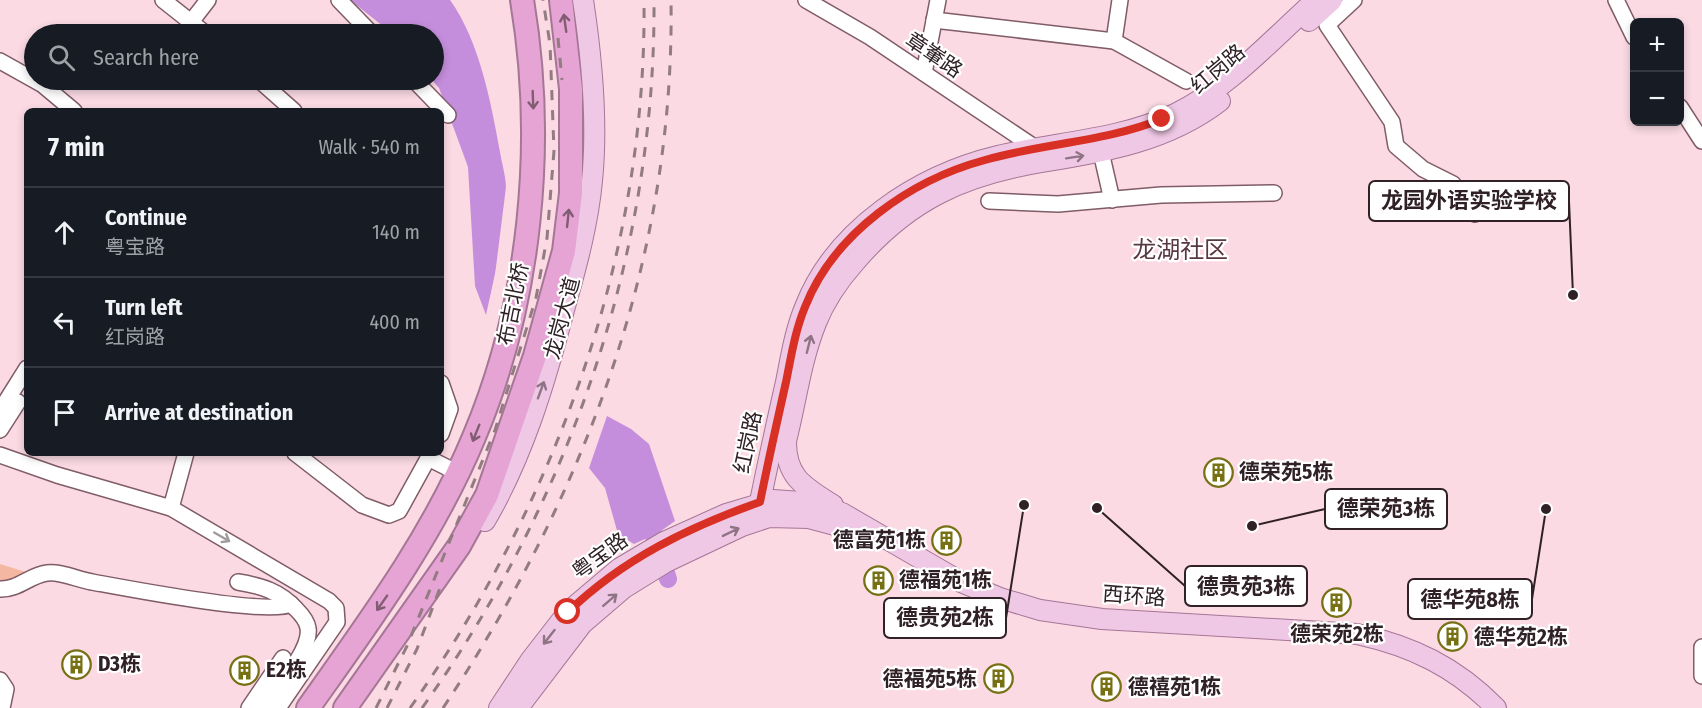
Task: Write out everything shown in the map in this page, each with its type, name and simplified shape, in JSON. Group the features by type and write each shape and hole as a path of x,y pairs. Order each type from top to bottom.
{"highway":[{"name":"布吉北桥","path":"458,473 496,378 508,335 527,230 534,166 534,100 522,0"},
{"name":"龙岗大道","path":"546,316 564,251 570,193 572,137 569,59 561,0"},
{"path":"564,251 568,296"},
{"name":"布吉北桥","path":"514,418 546,316"},
{"name":"龙岗大道","path":"345,708 459,546 487,495 514,418"},
{"path":"308,708 389,594 458,473"}],"main road":[{"name":"龙岗大道","path":"419,603 471,544 501,494 546,378 568,296 587,212 593,171 591,74 583,0"},
{"name":"红岗路","path":"767,506 799,325 812,291 832,261 876,216 927,182 984,160 1129,131 1186,108 1218,88 1316,0"},
{"name":"红岗路","path":"767,506 786,442 809,343 821,311 843,277 882,234 922,202 971,178 1010,167 1101,152 1152,138 1198,117 1227,96 1332,0"},
{"path":"786,442 787,461 795,476 815,493 855,519"},
{"name":"西环路","path":"767,506 815,505 855,519 961,582 1019,605 1081,617 1357,634 1390,641 1422,653 1451,669 1478,690 1496,708"},
{"name":"西环路","path":"767,506 837,525 956,593 1026,620 1079,629 1355,646 1387,653 1417,664 1444,680 1479,708"},
{"path":"645,564 690,541 742,526 767,506"},
{"name":"粤宝路","path":"499,708 530,661 568,612 620,568 645,564"},
{"name":"粤宝路","path":"518,708 582,624 624,588 645,564"}],"street":[{"path":"163,0 194,24"},
{"path":"191,22 208,0"},
{"path":"339,0 362,24"},
{"name":"章輋路","path":"806,0 870,37 1036,149"},
{"path":"924,73 938,0"},
{"path":"1114,41 1120,0"},
{"path":"1354,0 1327,25 1392,122 1396,146 1423,169 1453,184 1475,214"},
{"path":"1616,0 1630,27"},
{"path":"934,20 1114,41 1186,81"},
{"path":"0,61 24,74"},
{"path":"49,90 70,108"},
{"path":"270,90 291,108"},
{"path":"424,90 441,108"},
{"path":"444,111 448,115"},
{"path":"1684,113 1702,141"},
{"path":"1101,152 1112,200"},
{"path":"989,201 1058,204 1161,195 1274,193"},
{"path":"0,411 24,373"},
{"path":"444,392 450,409 444,426"},
{"path":"0,430 24,393"},
{"path":"0,455 57,475 171,508 272,565 336,608 337,622 332,633 278,708"},
{"path":"171,508 185,456"},
{"path":"300,456 362,505 389,515 399,511 429,456 458,473"},
{"path":"0,589 8,590 48,573 164,595 266,608 283,608 291,604"},
{"path":"238,582 268,587 291,604 303,617 308,628 308,639 304,650 263,708"},
{"path":"1702,647 1700,659 1702,676"},
{"path":"249,708 283,658"},
{"path":"0,680 6,689 2,708"}],"shaded area":[{"path":"350,0 450,0 477,54 488,93 506,184 502,236 486,315 475,286 468,167 440,90 444,90 444,24 380,24"},
{"path":"607,416 631,429 649,444 675,521 658,533 634,544 618,534 605,488 589,468"},
{"path":"0,564 29,573 9,590 0,582"}],"pier":[{"path":"506,187 509,193 498,275 489,316 486,318 495,275"}],"waterway":[{"path":"646,512 668,579"}],"railway":[{"path":"376,708 407,646 495,430 536,298 547,238 554,151 550,44 543,0"},
{"path":"410,708 462,629 509,546 549,461 583,372 610,282 629,189 641,95 644,0"},
{"path":"422,708 474,629 521,546 561,461 594,372 620,281 639,189 651,95 654,0"},
{"path":"443,708 493,627 539,544 578,459 611,371 638,281 657,190 668,96 671,0"},
{"path":"558,38 562,80"},
{"path":"387,708 417,649 443,580"}],"place":[{"name":"龙园外语实验学校","path":"1573,295"},
{"name":"德荣苑5栋","path":"1218,472"},
{"name":"德贵苑2栋","path":"1024,505"},
{"name":"德贵苑3栋","path":"1097,508"},
{"name":"德华苑8栋","path":"1546,509"},
{"name":"德荣苑3栋","path":"1252,526"},
{"name":"德富苑1栋","path":"947,540"},
{"name":"德福苑1栋","path":"878,580"},
{"name":"德荣苑2栋","path":"1337,603"},
{"name":"德华苑2栋","path":"1453,637"},
{"name":"D3栋","path":"77,664"},
{"name":"E2栋","path":"245,670"},
{"name":"德福苑5栋","path":"998,679"},
{"name":"德禧苑1栋","path":"1107,687"}],"district":[{"name":"龙湖社区","path":"1180,250"}],"route":[{"path":"568,612 620,568 664,542 726,514 760,502 796,334 804,308 812,291 832,261 876,216 927,182 970,164 1014,153 1112,135 1162,119"}]}
